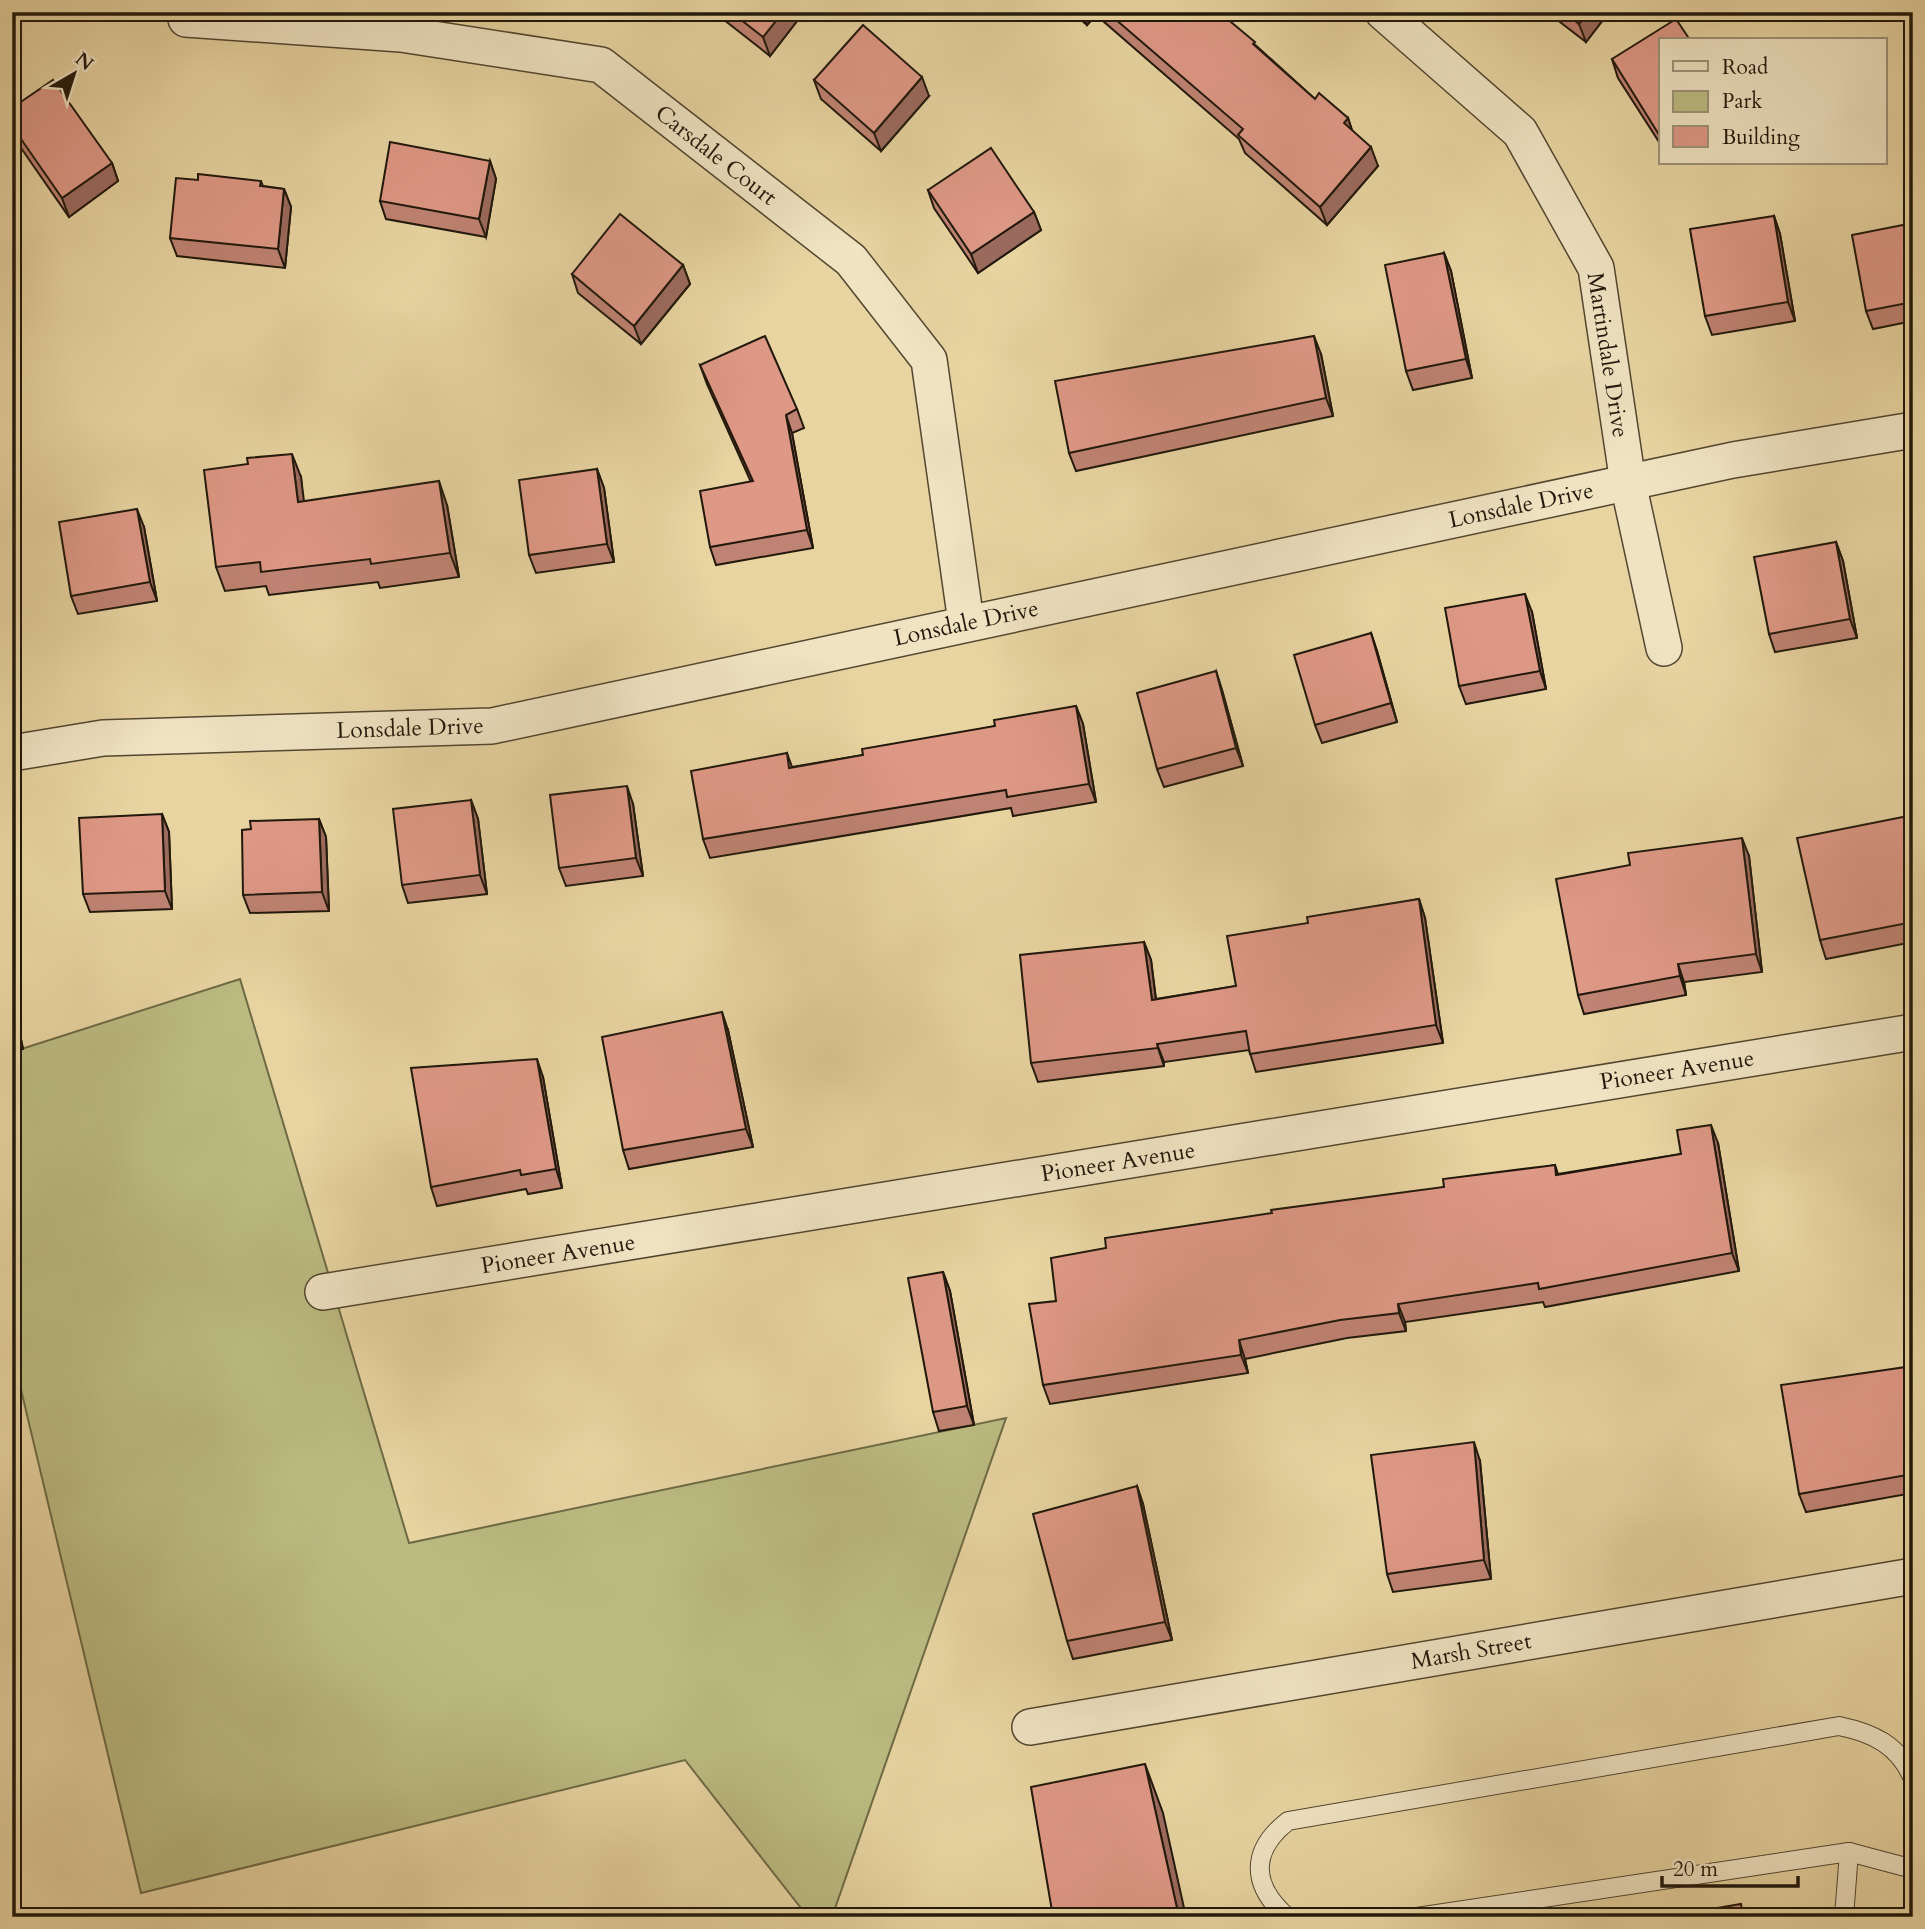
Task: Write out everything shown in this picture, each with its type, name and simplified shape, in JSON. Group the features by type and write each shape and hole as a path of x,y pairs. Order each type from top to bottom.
{"street":[{"name":"Martindale Drive","path":"1383,12 1520,132 1596,268 1628,483 1664,648"},
{"name":"Carsdale Court","path":"187,19 401,34 601,65 851,260 929,360 966,622"},
{"name":"Lonsdale Drive","path":"12,753 103,738 492,726 966,622 1732,460 1913,430"},
{"name":"Pioneer Avenue","path":"323,1292 1913,1032"},
{"name":"Marsh Street","path":"1030,1727 1913,1576"}],"lane":[{"path":"1287,1917 1262,1886 1260,1861 1269,1836 1288,1821 1839,1726 1866,1732 1885,1742 1905,1760 1913,1779"},
{"path":"1844,1917 1849,1852"},
{"path":"1417,1917 1849,1852 1912,1869 1913,1864"}],"green space":[{"path":"240,979 409,1543 1006,1418 832,1917 808,1917 685,1760 141,1893 12,1352 12,1052"}],"building":[{"path":"731,12 783,12 763,37"},
{"path":"1107,12 1219,12 1315,99 1319,93 1348,118 1344,123 1371,147 1320,207 1238,135 1243,129"},
{"path":"1564,12 1588,12 1579,24"},
{"path":"1676,19 1689,38 1659,38 1659,135 1612,59"},
{"path":"863,25 922,77 874,133 814,80"},
{"path":"53,80 112,163 62,198 12,126 12,108"},
{"path":"390,142 490,161 479,219 380,201"},
{"path":"991,148 1034,212 971,254 928,190"},
{"path":"198,174 261,181 260,186 284,189 278,249 170,238 176,178 198,180"},
{"path":"620,214 683,265 634,326 572,274"},
{"path":"1774,216 1788,302 1705,316 1690,229"},
{"path":"1913,223 1913,302 1866,311 1852,235"},
{"path":"1444,253 1466,359 1406,371 1385,265"},
{"path":"765,336 797,409 786,415 807,530 710,547 700,491 753,481 700,365"},
{"path":"1314,336 1326,398 1069,453 1055,381"},
{"path":"292,454 298,502 439,481 450,553 371,564 370,559 261,572 260,562 216,567 204,470 248,464 247,458"},
{"path":"597,469 607,544 529,555 519,480"},
{"path":"137,509 150,582 71,596 59,522"},
{"path":"1836,542 1850,619 1769,634 1754,557"},
{"path":"1525,594 1540,671 1459,686 1445,608"},
{"path":"1371,633 1391,703 1315,725 1294,655"},
{"path":"1216,671 1236,748 1157,769 1137,693"},
{"path":"1076,706 1089,784 1007,797 1006,790 703,839 691,771 787,753 789,768 863,755 862,749 995,726 994,720"},
{"path":"627,786 636,858 559,868 550,795"},
{"path":"471,800 480,875 402,885 393,809"},
{"path":"162,814 165,891 83,894 79,818"},
{"path":"1913,815 1913,922 1820,940 1797,838"},
{"path":"319,819 322,892 243,895 242,830 251,829 250,821"},
{"path":"1742,838 1756,954 1678,964 1680,976 1578,995 1556,879 1630,865 1628,853"},
{"path":"1419,899 1436,1025 1250,1054 1246,1031 1157,1044 1158,1048 1031,1063 1020,955 1144,942 1152,1000 1236,986 1227,936 1308,923 1307,917"},
{"path":"12,1011 16,1031 12,1032"},
{"path":"722,1012 746,1129 623,1150 602,1037"},
{"path":"537,1059 556,1169 521,1175 520,1170 431,1187 411,1068"},
{"path":"1711,1125 1732,1253 1539,1289 1538,1283 1398,1304 1399,1313 1340,1320 1239,1340 1241,1355 1043,1385 1029,1304 1056,1301 1051,1258 1106,1248 1105,1238 1272,1213 1271,1210 1444,1187 1443,1179 1555,1165 1556,1175 1681,1154 1677,1130"},
{"path":"943,1272 967,1406 933,1412 908,1278"},
{"path":"1913,1366 1913,1474 1799,1494 1781,1385"},
{"path":"1474,1442 1484,1560 1387,1574 1371,1455"},
{"path":"1137,1486 1165,1622 1067,1641 1033,1514"},
{"path":"1145,1764 1179,1917 1053,1917 1031,1787"},
{"path":"1741,1904 1743,1917 1665,1917"},
{"path":"183,1910 185,1917 147,1917"}]}
